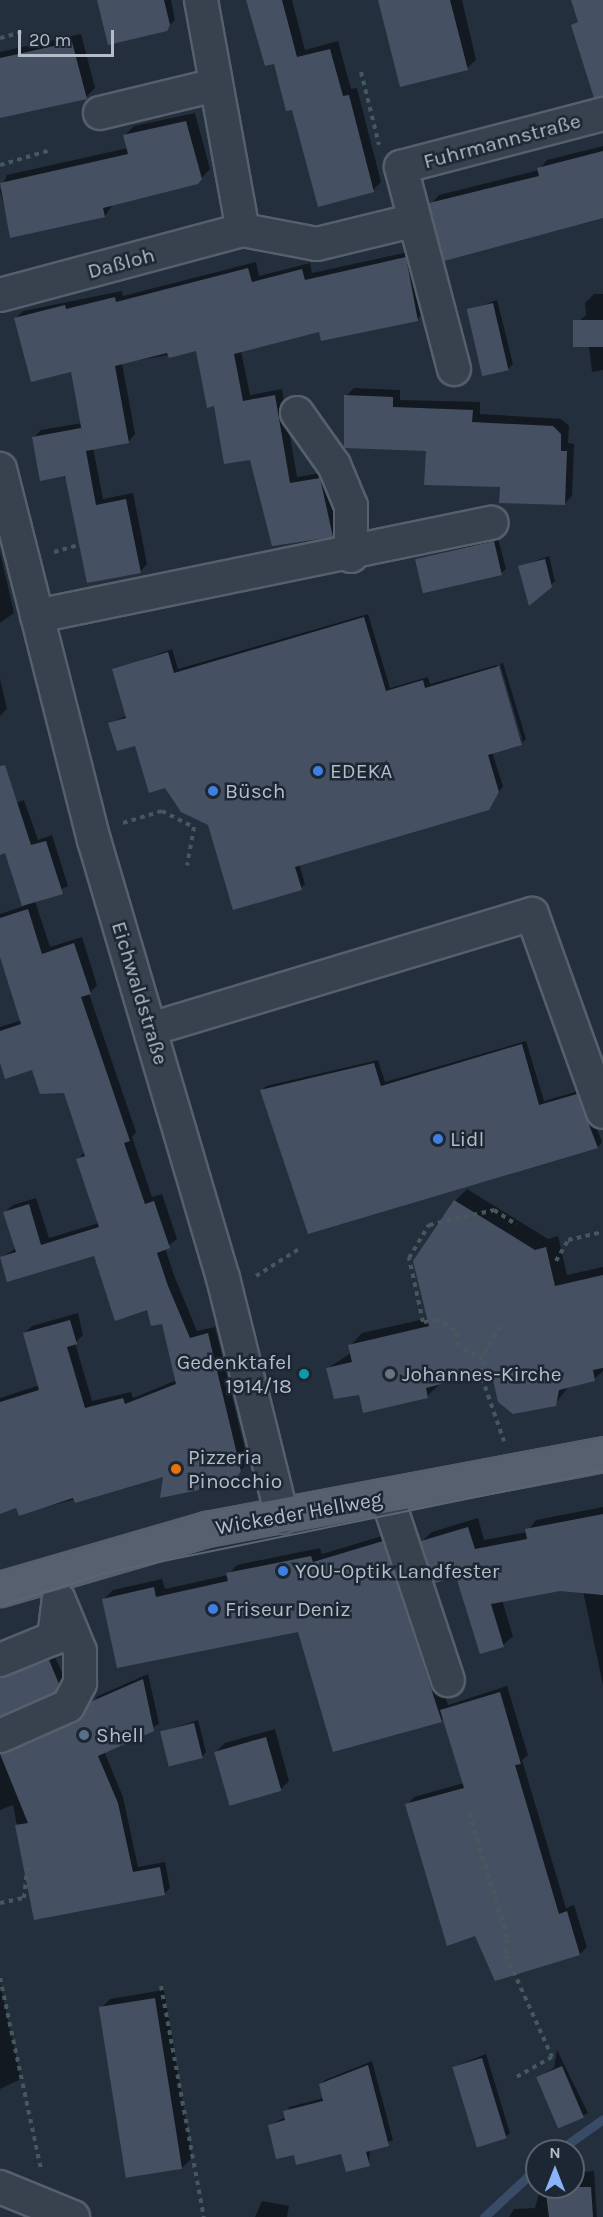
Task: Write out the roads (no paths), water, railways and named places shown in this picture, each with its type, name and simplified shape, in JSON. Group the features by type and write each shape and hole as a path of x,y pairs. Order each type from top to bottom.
{"main road":[{"name":"Wickeder Hellweg","path":"0,1589 51,1570 145,1544 603,1454"}],"street":[{"path":"201,0 243,230"},
{"path":"100,113 216,85"},
{"name":"Fuhrmannstraße","path":"454,369 390,157 603,114"},
{"name":"Daßloh","path":"0,295 243,230 317,244 399,224"},
{"path":"297,413 334,465 351,506 351,556"},
{"name":"Eichwaldstraße","path":"2,484 94,840 223,1278 282,1517"},
{"path":"37,616 351,556 492,523"},
{"path":"151,1029 532,914 603,1112"},
{"path":"387,1497 448,1680"},
{"path":"0,1736 68,1706 80,1683 80,1651 61,1605 51,1570"},
{"path":"0,1660 54,1638 61,1605"},
{"path":"0,2187 73,2217"}],"waterway":[{"path":"575,2139 603,2119"},
{"path":"484,2217 525,2179"}],"tram line":[{"path":"0,1606 105,1573 603,1471"}],"place":[{"name":"EDEKA","path":"318,771"},
{"name":"Büsch","path":"213,791"},
{"name":"Lidl","path":"438,1139"},
{"name":"Gedenktafel 1914/18","path":"304,1374"},
{"name":"Johannes-Kirche","path":"390,1374"},
{"name":"Pizzeria Pinocchio","path":"176,1469"},
{"name":"YOU-Optik Landfester","path":"283,1571"},
{"name":"Friseur Deniz","path":"213,1609"},
{"name":"Shell","path":"84,1735"}]}
